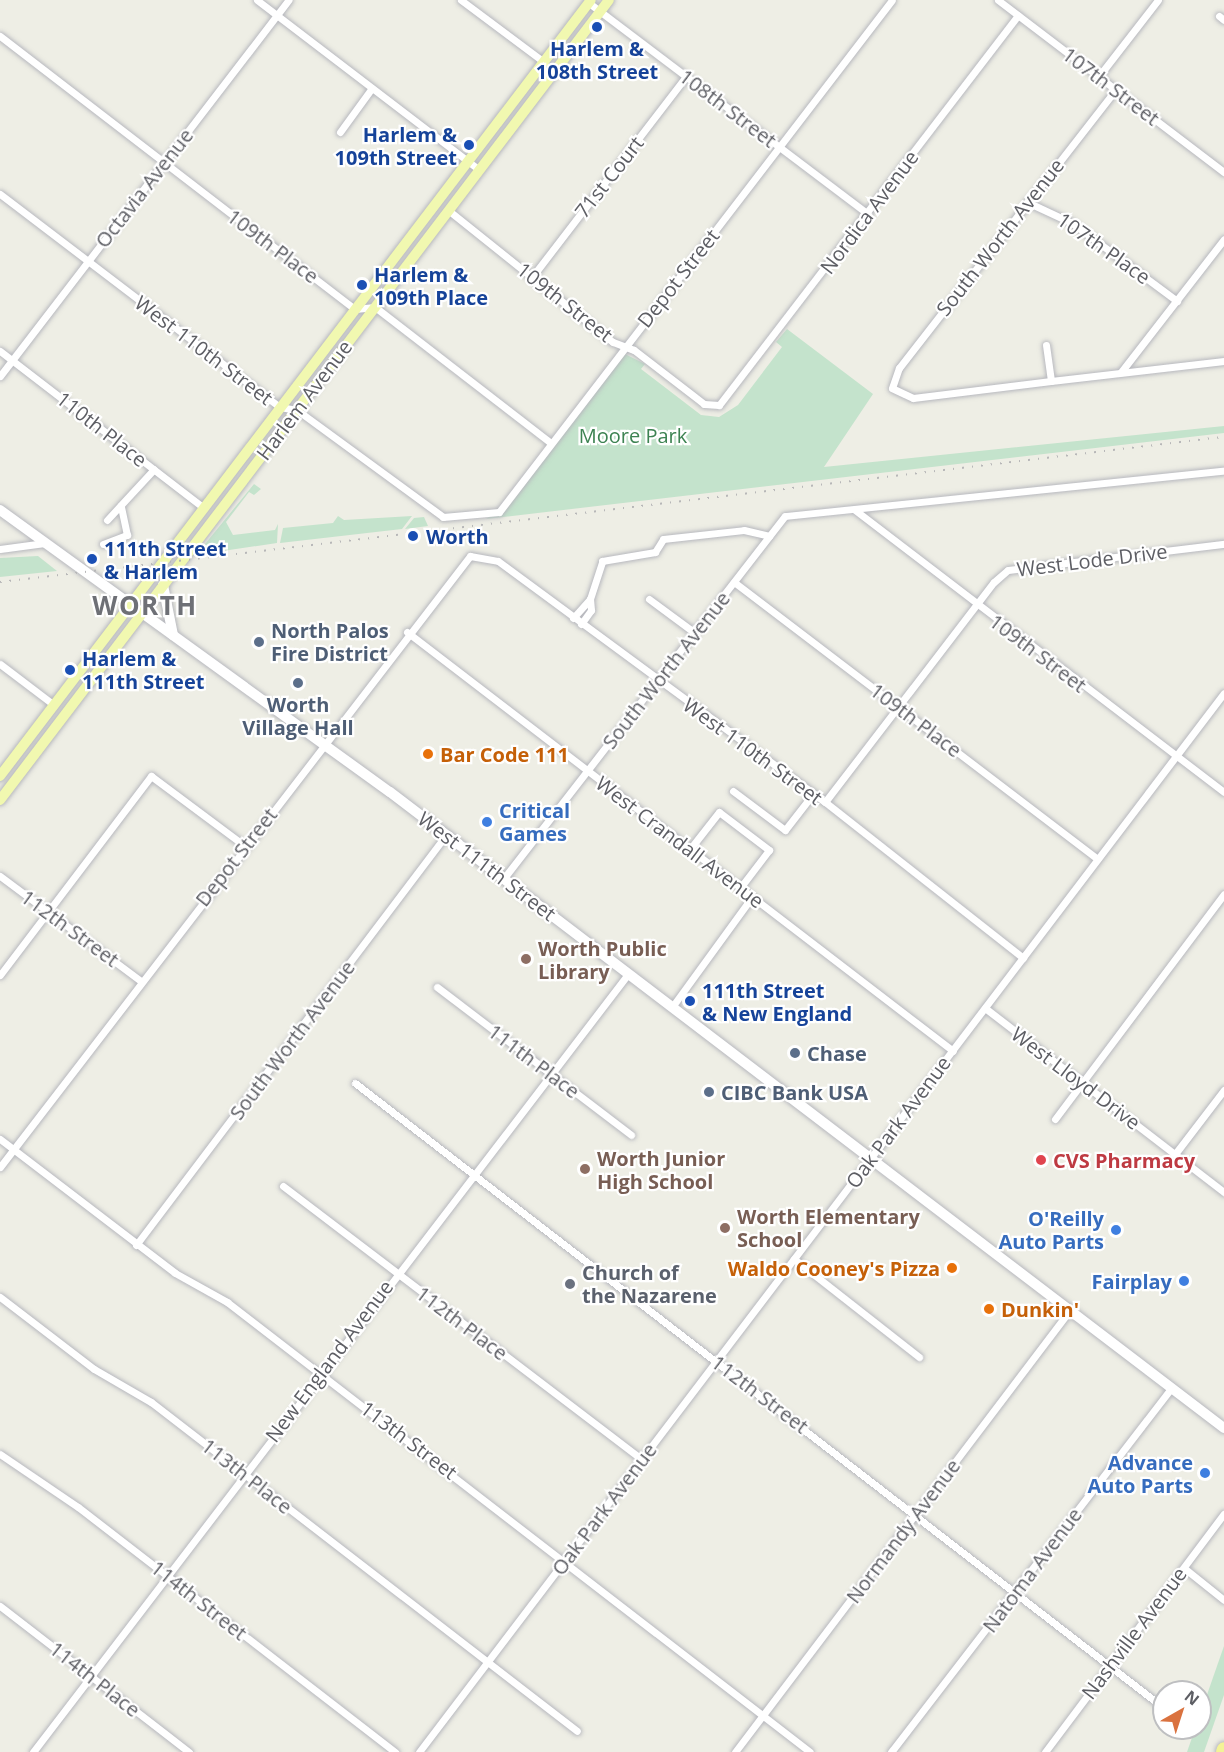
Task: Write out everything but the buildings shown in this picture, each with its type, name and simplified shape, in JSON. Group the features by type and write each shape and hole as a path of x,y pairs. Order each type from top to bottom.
{"main road":[{"name":"Harlem Avenue","path":"0,800 609,0"},
{"name":"Harlem Avenue","path":"0,776 590,2"},
{"name":"West 111th Street","path":"0,510 324,743 447,835 1224,1428"},
{"path":"164,585 173,635"},
{"path":"54,705 65,714"}],"street":[{"path":"257,0 479,170"},
{"name":"Octavia Avenue","path":"0,376 288,0"},
{"path":"461,0 544,62"},
{"name":"Depot Street","path":"443,517 499,512 624,346 892,0"},
{"name":"107th Street","path":"998,0 1224,172"},
{"path":"1099,76 1158,0"},
{"name":"108th Street","path":"590,2 600,12 868,213"},
{"name":"Nordica Avenue","path":"716,406 730,396 1018,15"},
{"name":"109th Place","path":"0,36 355,309"},
{"name":"71st Court","path":"532,277 686,76"},
{"path":"339,132 372,88"},
{"name":"South Worth Avenue","path":"1051,381 913,398 892,388 899,368 1116,89"},
{"name":"West 110th Street","path":"0,194 280,407 297,410 443,517"},
{"name":"107th Place","path":"1027,202 1072,223 1177,301"},
{"name":"109th Street","path":"448,210 624,346 704,404 716,406"},
{"path":"1121,372 1224,239"},
{"path":"355,309 375,307 550,443"},
{"path":"1046,345 1051,381 1224,361"},
{"name":"110th Place","path":"0,351 204,508"},
{"path":"107,520 154,469"},
{"name":"South Worth Avenue","path":"504,878 785,516 855,510 867,505 1224,471"},
{"path":"103,544 127,535 121,506"},
{"name":"109th Street","path":"855,510 975,606 1224,792"},
{"path":"582,624 591,610 590,599 602,561 655,552 663,539 744,530 769,536"},
{"path":"0,549 45,543"},
{"name":"West Lode Drive","path":"975,606 1008,570 1224,544"},
{"name":"Depot Street","path":"0,1167 462,561 477,554"},
{"name":"West 110th Street","path":"477,554 498,561 657,681 825,802 1023,958"},
{"name":"109th Place","path":"734,582 1098,859"},
{"path":"649,598 695,633"},
{"path":"573,618 590,599"},
{"path":"825,802 975,606"},
{"name":"West Crandall Avenue","path":"407,632 953,1051"},
{"path":"0,664 54,705"},
{"name":"Oak Park Avenue","path":"419,1752 1224,693"},
{"path":"0,975 151,776 245,846"},
{"path":"733,791 785,830 813,794"},
{"path":"690,849 719,812 769,850 740,888"},
{"name":"South Worth Avenue","path":"136,1245 447,835"},
{"name":"112th Street","path":"0,876 141,981"},
{"path":"1054,1119 1224,894"},
{"path":"672,1007 752,897"},
{"name":"New England Avenue","path":"33,1752 319,1372 628,974"},
{"name":"111th Place","path":"437,987 631,1135"},
{"name":"West Lloyd Drive","path":"985,1008 1224,1192"},
{"name":"112th Street","path":"355,1083 717,1362 918,1513 1152,1698"},
{"path":"1175,1154 1224,1090"},
{"name":"113th Street","path":"0,1139 136,1245 227,1302 566,1560 810,1752"},
{"name":"112th Place","path":"283,1186 641,1459"},
{"path":"794,1259 919,1357"},
{"name":"113th Place","path":"0,1297 243,1474 577,1731"},
{"name":"Normandy Avenue","path":"735,1752 1070,1310"},
{"name":"Natoma Avenue","path":"891,1752 1171,1388"},
{"name":"114th Street","path":"0,1454 166,1575 395,1752"},
{"name":"Nashville Avenue","path":"1045,1752 1224,1514"},
{"path":"1184,1568 1224,1600"},
{"name":"114th Place","path":"0,1606 189,1752"}],"green space":[{"name":"Moore Park","path":"787,329 873,394 824,467 1224,426 1224,433 486,519 508,507 625,354 645,364 641,369 701,415 719,417 738,405 782,347 776,342"},
{"path":"254,484 261,489 254,495 249,492 226,522 233,535 275,530 278,524 277,543 196,555"},
{"path":"338,516 344,520 412,516 402,529 280,543 283,528 333,523"},
{"path":"424,517 428,526 405,529 414,518"},
{"path":"38,556 57,571 0,577 0,558"},
{"path":"1224,1646 1224,1695 1212,1729 1212,1680"},
{"path":"1191,1740 1208,1740 1204,1752 1187,1752"}],"railway":[{"path":"0,582 1224,437"}],"place":[{"name":"Harlem & 108th Street","path":"597,27"},
{"name":"Harlem & 109th Street","path":"469,145"},
{"name":"Harlem & 109th Place","path":"362,285"},
{"name":"Worth","path":"413,536"},
{"name":"111th Street & Harlem","path":"92,559"},
{"name":"North Palos Fire District","path":"259,642"},
{"name":"Harlem & 111th Street","path":"70,670"},
{"name":"Worth Village Hall","path":"298,683"},
{"name":"Bar Code 111","path":"428,754"},
{"name":"Critical Games","path":"487,822"},
{"name":"Worth Public Library","path":"526,959"},
{"name":"111th Street & New England","path":"690,1001"},
{"name":"Chase","path":"795,1053"},
{"name":"CIBC Bank USA","path":"709,1092"},
{"name":"CVS Pharmacy","path":"1041,1160"},
{"name":"Worth Junior High School","path":"585,1169"},
{"name":"Worth Elementary School","path":"725,1228"},
{"name":"O'Reilly Auto Parts","path":"1116,1230"},
{"name":"Waldo Cooney's Pizza","path":"952,1268"},
{"name":"Fairplay","path":"1184,1281"},
{"name":"Church of the Nazarene","path":"570,1284"},
{"name":"Dunkin'","path":"989,1309"},
{"name":"Advance Auto Parts","path":"1205,1473"}],"district":[{"name":"WORTH","path":"145,606"}]}
